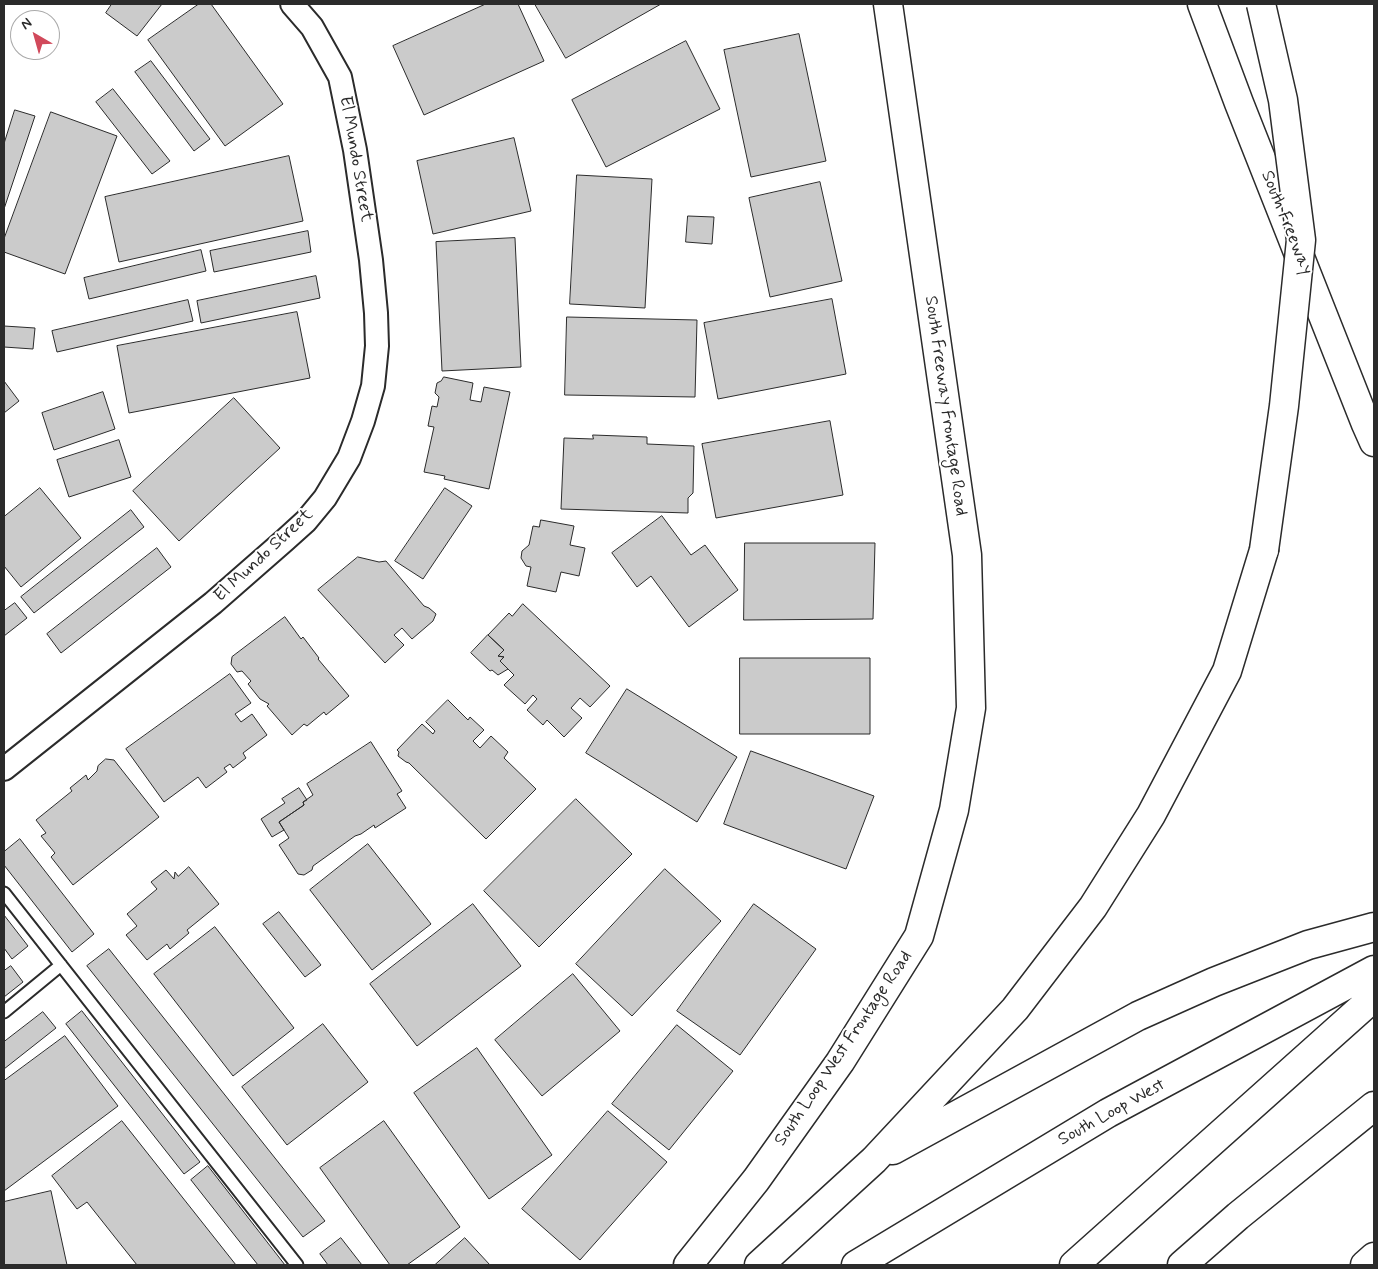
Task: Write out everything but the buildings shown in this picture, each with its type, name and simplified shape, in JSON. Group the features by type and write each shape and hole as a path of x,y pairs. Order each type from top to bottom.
{"main road":[{"name":"South Freeway Frontage Road","path":"888,4 967,555 971,708 954,810"},
{"name":"South Freeway","path":"1202,4 1239,103 1374,442"},
{"path":"759,1265 874,1160 1015,1009 1093,907 1141,832 1227,672 1264,550 1284,406 1301,240 1283,100 1262,4"},
{"name":"South Loop West Frontage Road","path":"688,1265 756,1180 840,1062 920,936 954,810"},
{"path":"874,1160 948,1122 1138,1016 1214,982 1308,945 1374,927"},
{"name":"South Loop West","path":"856,1265 1108,1113 1374,970"},
{"path":"1074,1265 1374,997"},
{"path":"1182,1265 1238,1216 1374,1106"},
{"path":"1365,1265 1374,1257"}],"street":[{"name":"El Mundo Street","path":"4,769 213,603 306,521 324,498 349,458 363,421 373,386 377,346 371,260 355,150 340,77 312,27 292,4"}],"lane":[{"path":"4,893 297,1265"},
{"path":"4,1012 61,965"}]}
